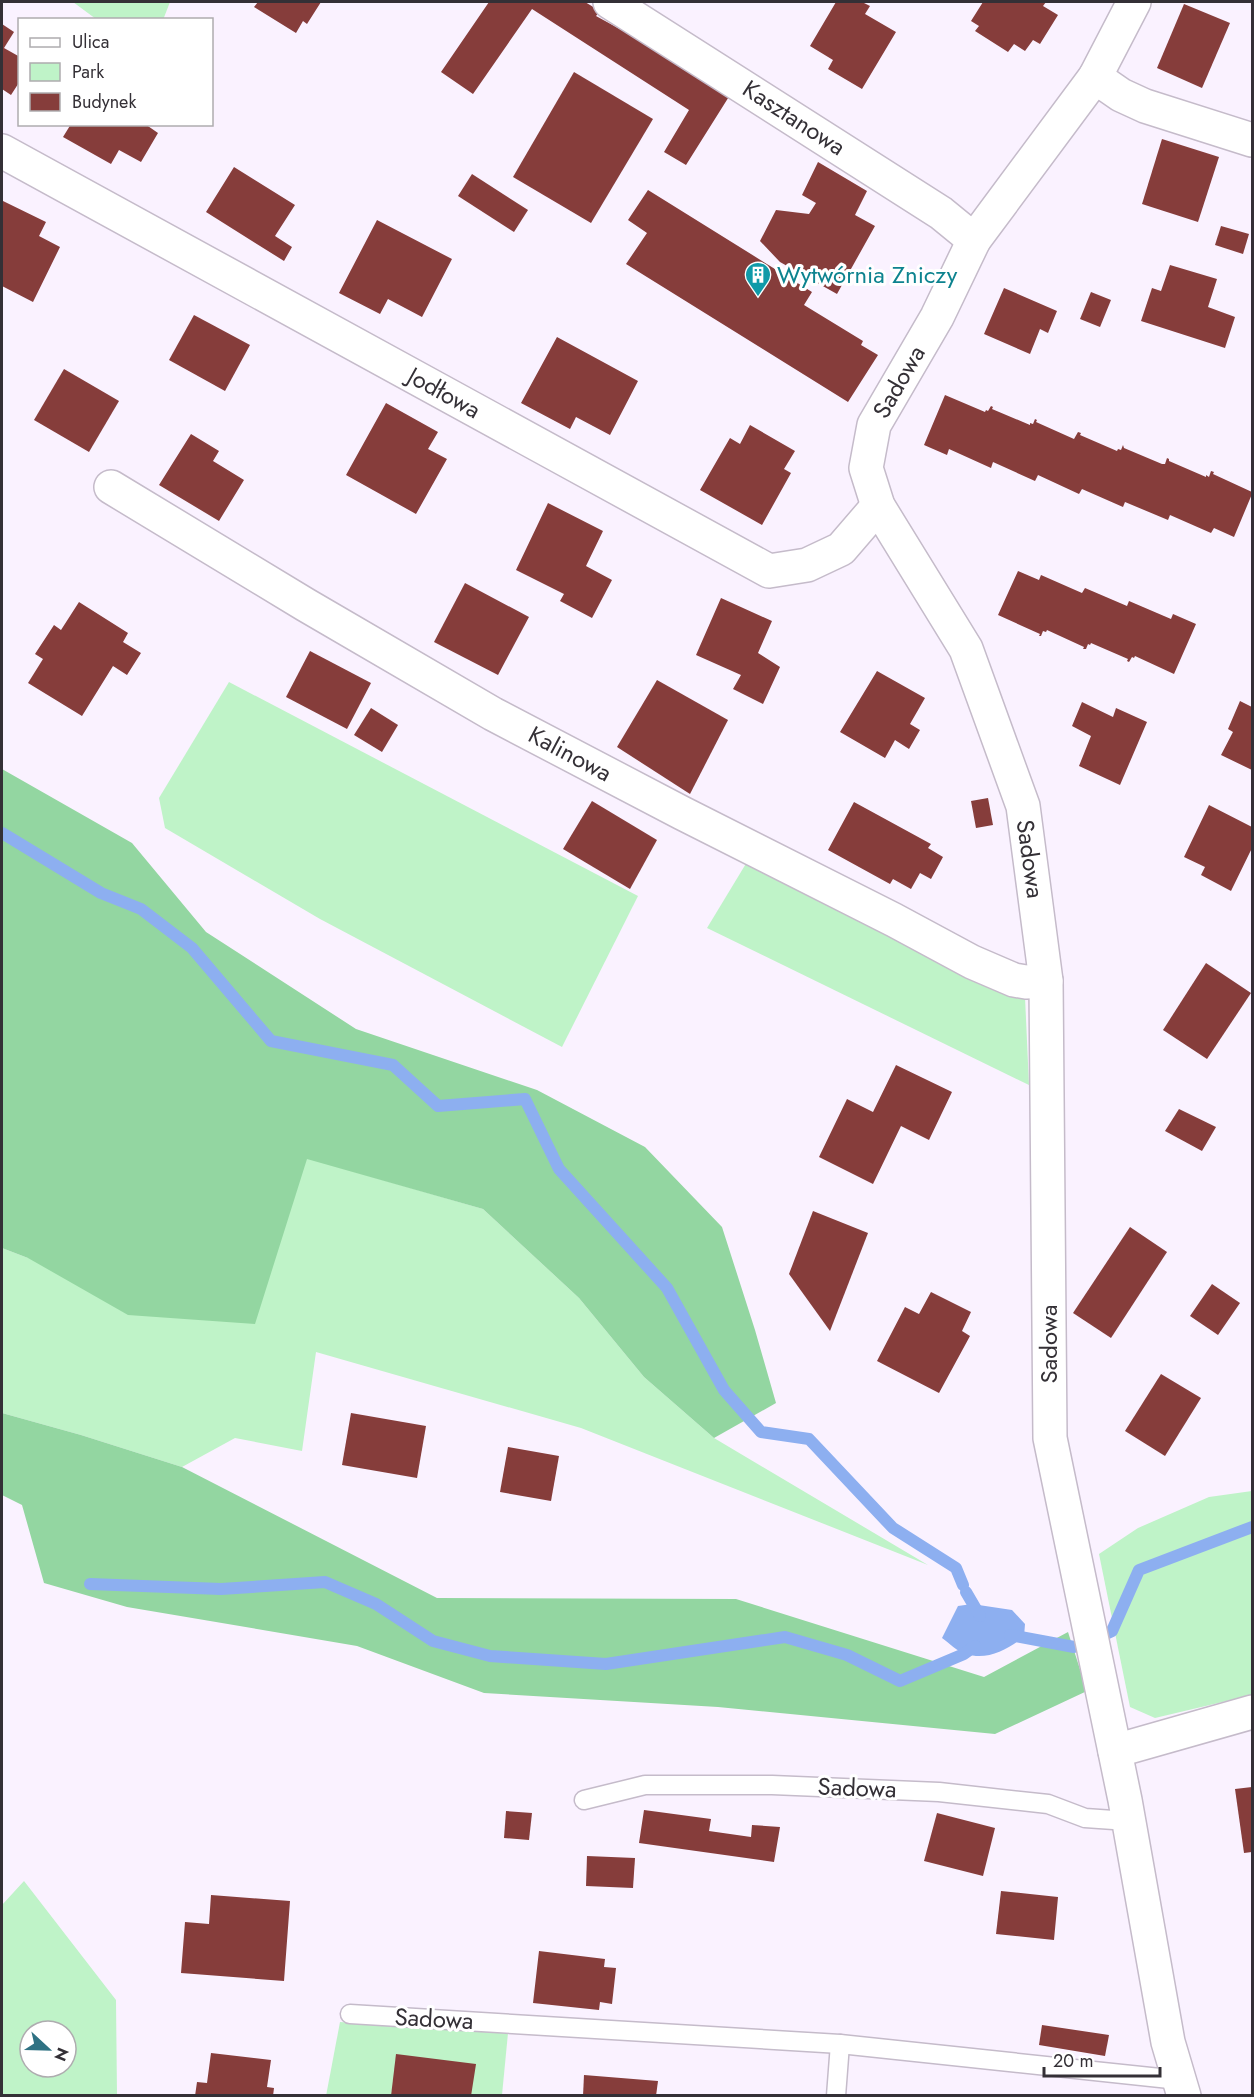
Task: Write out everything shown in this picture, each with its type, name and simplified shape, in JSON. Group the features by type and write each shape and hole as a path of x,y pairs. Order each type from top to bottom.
{"street":[{"name":"Kasztanowa","path":"610,2 941,213 974,240"},
{"name":"Sadowa","path":"1134,2 1095,76 974,240 937,317 874,425 866,468 878,506 966,650 1023,806 1046,981 1050,1438 1128,1821 1168,2042 1182,2088"},
{"path":"1095,76 1121,95 1145,106 1252,140"},
{"name":"Jodłowa","path":"2,151 769,571 807,565 841,549 878,506"},
{"name":"Kalinowa","path":"111,487 306,605 524,730 982,967 1014,980 1046,981"},
{"path":"1114,1751 1252,1712"}],"lane":[{"name":"Sadowa","path":"584,1800 645,1785 784,1785 939,1792 1048,1804 1085,1818 1128,1821"},
{"name":"Sadowa","path":"350,2014 840,2044 1182,2088"},
{"path":"837,2096 840,2044"}],"green space":[{"path":"73,2 170,2 164,18 95,18"},
{"path":"229,682 638,896 562,1047 320,919 165,828 159,798"},
{"path":"2,769 132,843 206,932 356,1029 537,1090 645,1147 722,1227 776,1403 714,1438 644,1377 579,1298 483,1209 307,1159 255,1324 128,1315 28,1258 2,1248"},
{"path":"750,857 1025,997 1029,1085 707,928"},
{"path":"307,1158 483,1209 579,1298 644,1377 714,1438 928,1565 581,1428 316,1352 302,1451 235,1438 182,1467 2,1413 2,1248 28,1258"},
{"path":"2,1413 182,1467 437,1598 736,1599 984,1677 1068,1632 1087,1691 995,1734 718,1707 484,1693 357,1646 127,1607 44,1583 22,1505 2,1495"},
{"path":"1252,1491 1252,1695 1155,1718 1130,1707 1099,1554 1138,1528 1209,1497"},
{"path":"24,1881 116,2000 117,2095 2,2095 2,1905"},
{"path":"340,2022 508,2033 502,2095 326,2096"}],"water":[{"path":"972,1604 1012,1610 1025,1624 1024,1637 990,1655 974,1656 960,1651 942,1638 958,1606"}],"building":[{"path":"258,2 321,2 307,24 303,21 296,33 254,7"},
{"path":"489,2 585,2 600,11 596,16 649,45 730,95 686,165 664,152 689,110 532,9 473,94 441,72"},
{"path":"836,2 862,2 870,6 865,14 896,32 862,89 828,69 833,60 810,46"},
{"path":"983,2 1046,2 1043,6 1058,15 1040,44 1033,40 1025,51 1014,44 1008,52 975,31 979,26 971,21"},
{"path":"1184,4 1230,23 1202,88 1157,68"},
{"path":"2,24 14,32 4,48 18,56 18,84 11,95 2,89"},
{"path":"574,72 653,119 591,223 513,177"},
{"path":"70,126 148,126 158,133 141,162 119,150 111,164 63,137"},
{"path":"1162,139 1219,157 1198,222 1142,204"},
{"path":"818,162 867,191 855,215 875,226 837,294 780,262 760,241 776,210 809,214 816,203 802,195"},
{"path":"234,167 295,205 275,236 292,247 284,261 206,212"},
{"path":"472,174 528,210 514,232 458,196"},
{"path":"648,190 812,292 804,305 863,341 861,345 878,355 848,402 626,264 647,233 628,220"},
{"path":"3,201 46,222 39,236 60,247 33,302 2,286"},
{"path":"377,220 452,259 422,317 388,299 380,314 339,293"},
{"path":"1221,226 1249,234 1243,254 1215,245"},
{"path":"1170,265 1217,279 1208,307 1235,317 1225,348 1141,321 1152,288 1161,291"},
{"path":"1004,288 1057,311 1048,333 1040,329 1030,354 984,334"},
{"path":"1091,292 1111,300 1100,327 1080,319"},
{"path":"194,315 250,345 225,391 169,360"},
{"path":"557,337 638,381 610,435 576,417 570,429 521,403"},
{"path":"64,369 119,401 89,452 34,420"},
{"path":"945,395 985,412 991,406 992,409 1030,425 1035,419 1036,422 1074,439 1078,432 1081,433 1080,435 1117,451 1121,450 1123,445 1124,448 1162,464 1165,464 1167,458 1169,461 1206,477 1206,475 1209,477 1211,471 1252,494 1234,537 1214,528 1211,533 1170,515 1168,520 1125,502 1123,507 1082,489 1079,494 1038,475 1035,481 993,462 991,468 949,449 947,455 924,445"},
{"path":"386,403 438,432 428,449 447,459 416,514 346,475"},
{"path":"750,425 795,451 784,469 791,473 762,525 700,490 730,438 740,444"},
{"path":"191,434 219,451 213,461 244,480 219,521 159,485"},
{"path":"548,503 603,531 586,566 612,580 592,618 560,601 564,594 516,570"},
{"path":"1018,571 1039,580 1041,575 1082,593 1085,588 1127,606 1129,601 1171,619 1173,614 1196,624 1174,674 1135,656 1129,662 1128,659 1091,643 1083,649 1084,647 1047,630 1039,636 1040,634 998,615"},
{"path":"465,583 529,617 498,675 434,642"},
{"path":"721,598 772,621 758,653 780,667 763,704 733,689 741,675 696,655"},
{"path":"79,602 128,633 123,642 141,653 127,675 113,666 82,716 28,683 43,659 35,654 54,625 61,630"},
{"path":"310,651 371,683 347,729 286,697"},
{"path":"877,671 925,698 910,724 920,730 909,749 895,740 885,758 840,732"},
{"path":"657,680 728,720 690,794 617,747"},
{"path":"1240,701 1252,707 1252,770 1221,755 1233,732 1228,729"},
{"path":"1082,702 1113,717 1116,708 1147,722 1120,785 1079,766 1091,736 1072,726"},
{"path":"371,708 398,725 382,752 354,735"},
{"path":"988,798 993,825 976,828 971,801"},
{"path":"592,801 657,840 630,889 563,849"},
{"path":"854,802 931,844 928,848 943,857 931,879 920,873 911,889 893,879 890,884 828,850"},
{"path":"1209,805 1252,827 1252,848 1231,891 1201,875 1205,867 1184,857"},
{"path":"1206,963 1251,993 1207,1059 1163,1030"},
{"path":"896,1065 952,1092 929,1140 901,1126 873,1184 819,1157 847,1099 873,1112"},
{"path":"1179,1109 1216,1127 1202,1151 1165,1131"},
{"path":"813,1211 868,1233 830,1331 789,1274"},
{"path":"1130,1227 1167,1252 1111,1338 1073,1313"},
{"path":"1212,1284 1240,1303 1218,1335 1190,1316"},
{"path":"931,1292 971,1312 962,1331 970,1336 939,1393 877,1361 905,1307 919,1314"},
{"path":"1161,1374 1201,1398 1165,1456 1125,1431"},
{"path":"351,1413 426,1426 417,1478 342,1465"},
{"path":"508,1447 559,1456 551,1501 500,1492"},
{"path":"1252,1787 1252,1852 1244,1853 1235,1789"},
{"path":"644,1810 711,1819 709,1831 751,1837 752,1825 780,1827 774,1862 639,1843"},
{"path":"506,1811 532,1813 529,1840 504,1838"},
{"path":"937,1813 995,1828 983,1876 924,1861"},
{"path":"587,1856 635,1858 633,1888 586,1886"},
{"path":"1001,1891 1058,1897 1054,1940 996,1934"},
{"path":"211,1895 290,1901 284,1981 181,1973 185,1922 209,1924"},
{"path":"539,1951 605,1959 604,1967 616,1968 612,2004 600,2002 599,2010 533,2003"},
{"path":"1042,2025 1109,2035 1105,2056 1039,2045"},
{"path":"211,2053 271,2060 267,2087 274,2088 273,2096 195,2096 197,2082 207,2083"},
{"path":"396,2054 476,2064 471,2096 391,2096"},
{"path":"584,2075 658,2081 656,2096 583,2096"}],"waterway":[{"path":"2,833 101,893 141,909 192,948 271,1041 393,1065 438,1106 525,1099 559,1169 667,1288 724,1390 761,1432 809,1439 893,1528 956,1568 963,1585"},
{"path":"1097,1638 1112,1631 1139,1570 1252,1527"},
{"path":"90,1584 221,1589 325,1582 376,1604 433,1641 490,1656 606,1664 785,1637 847,1655 900,1681 964,1654 975,1646"},
{"path":"966,1592 980,1616"},
{"path":"1010,1635 1074,1647 1088,1641"}],"place":[{"name":"Wytwórnia Zniczy","path":"758,298"}]}
